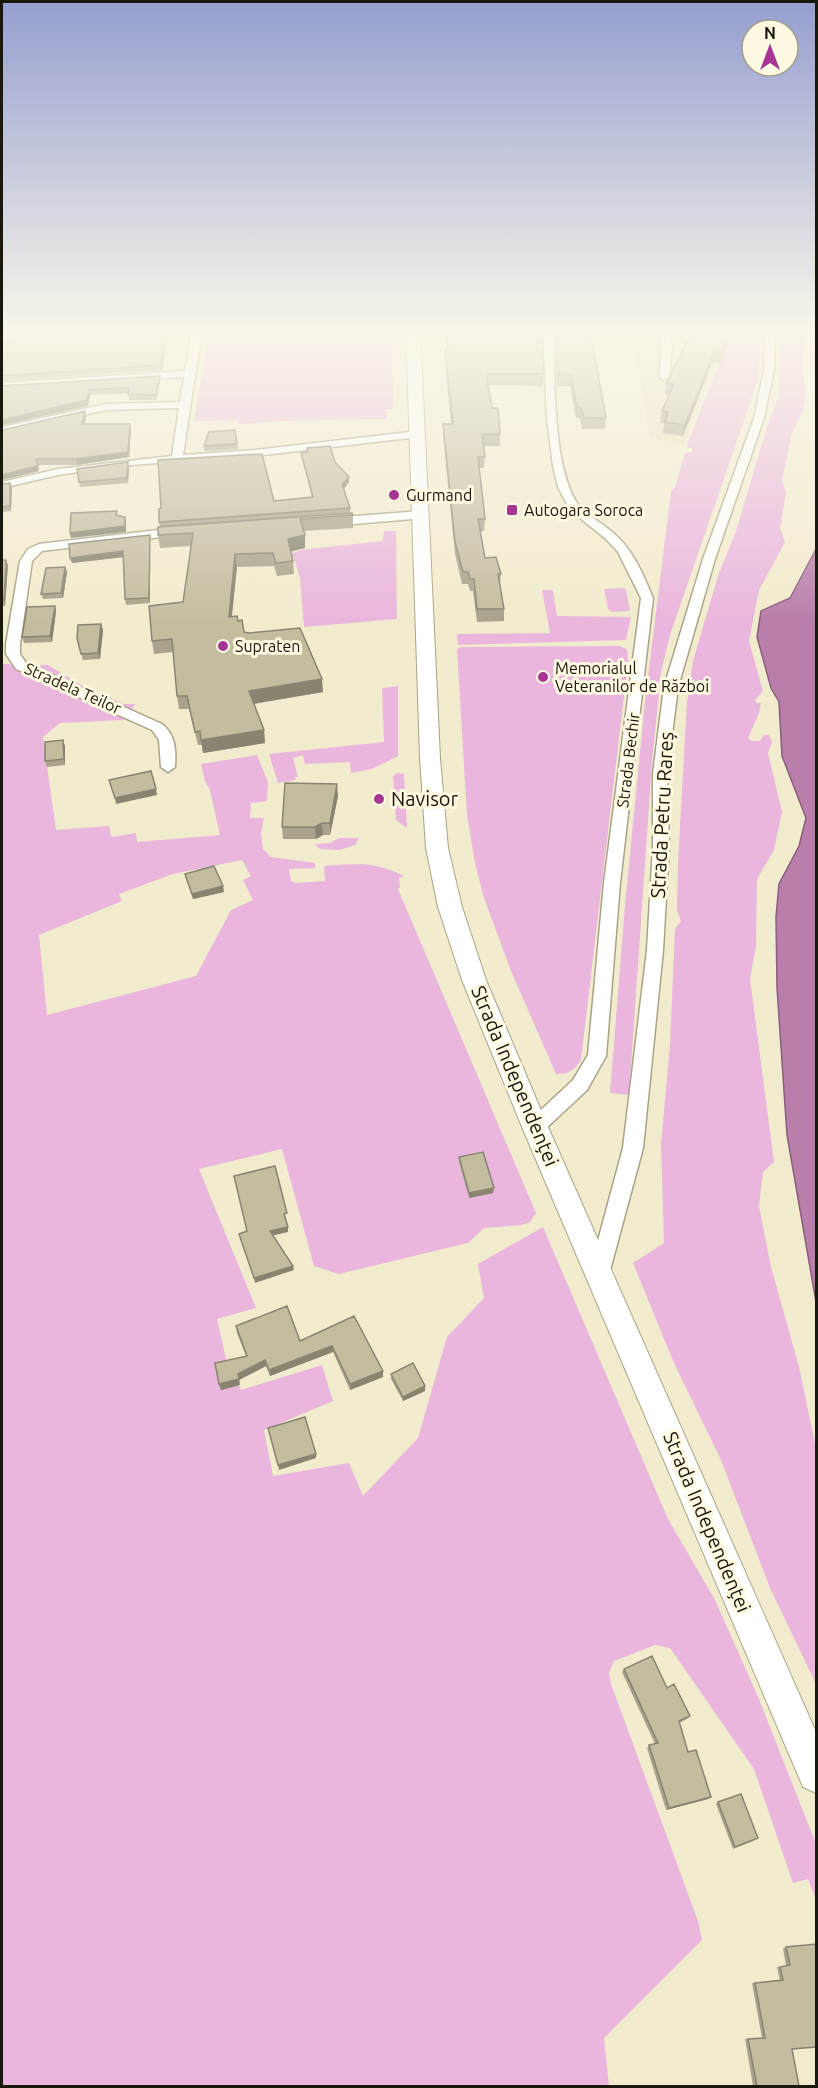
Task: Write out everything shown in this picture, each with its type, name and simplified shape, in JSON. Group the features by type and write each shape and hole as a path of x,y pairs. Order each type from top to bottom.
{"main road":[{"name":"Strada Independenței","path":"418,427 430,758 436,848 450,907 474,980 535,1127 816,1774"}],"street":[{"path":"177,458 181,427"},
{"name":"Strada Bechir","path":"535,1127 580,1085 597,1056 612,883 647,598 632,561 610,536 572,506 561,482 555,427"},
{"name":"Strada Petru Rareș","path":"600,1274 633,1148 655,950 661,846 660,774 671,687 709,559 756,427"},
{"path":"2,485 58,472 418,434"},
{"path":"317,523 421,515"},
{"name":"Stradela Teilor","path":"168,767 168,741 165,734 136,716 21,666 13,654 13,644 24,572 28,556 32,552 39,548 193,530"}],"shaded area":[{"path":"648,427 691,427 684,445 650,438"},
{"path":"694,427 742,427 670,635 661,672 652,762 629,1095 610,1093 625,905 645,702 671,491 675,487 685,453 692,452 692,448 688,448"},
{"path":"767,427 795,427 782,481 786,492 780,528 785,542 759,590 749,641 763,691 755,700 756,703 761,703 748,738 752,741 760,741 764,735 769,735 772,742 768,753 782,812 774,850 757,879 756,946 750,979 774,1162 763,1172 759,1206 771,1267 799,1367 816,1448 816,1684 770,1588 721,1460 674,1363 633,1263 664,1243 661,1144 670,1045 675,929 681,921 677,911 678,862 687,702 693,661 718,576 736,531"},
{"path":"384,531 396,531 397,619 304,627 300,578 292,553 383,541"},
{"path":"816,549 816,1302 787,1135 777,988 776,917 779,884 799,846 806,818 782,756 779,702 771,688 757,637 761,611 790,598"},
{"path":"604,589 626,589 630,611 612,612 608,609"},
{"path":"542,590 553,590 557,616 631,617 626,640 458,645 457,634 550,633"},
{"path":"619,646 627,649 628,662 581,1060 571,1071 556,1074 511,971 484,898 475,863 467,815 457,649 461,647"},
{"path":"2,664 48,665 86,688 124,704 135,704 125,720 60,723 43,737 56,830 109,826 111,837 136,833 137,842 220,835 210,790 201,764 257,755 268,782 267,801 251,803 250,818 264,818 261,834 263,849 271,857 315,863 315,868 289,869 291,881 295,883 325,881 324,866 346,865 374,866 404,876 399,878 400,887 398,889 536,1213 530,1222 522,1225 484,1228 468,1243 339,1274 314,1266 282,1149 199,1169 256,1308 217,1319 227,1363 241,1390 322,1365 333,1401 264,1430 273,1476 349,1463 363,1496 418,1438 447,1337 484,1298 478,1264 543,1227 668,1519 715,1600 759,1699 816,1844 816,1900 808,1879 793,1883 754,1769 670,1648 655,1645 614,1661 609,1673 611,1684 698,1921 702,1940 604,2038 609,2086 2,2086","holes":["242,860 251,876 243,880 253,900 231,910 196,976 47,1015 39,935 122,901 119,894 173,874"]},
{"path":"398,686 398,756 372,769 351,773 350,762 305,764 303,755 293,758 298,777 295,777 296,780 278,783 269,754 384,742 382,688"},
{"path":"397,773 404,774 407,828 396,820 393,776"},
{"path":"339,838 359,838 355,845 340,850 320,849 315,844 330,843"}],"building":[{"path":"13,427 130,427 128,452 76,459 36,459 38,466 2,475 2,430"},
{"path":"443,427 499,427 500,434 482,434 485,457 478,457 485,519 478,519 485,558 496,557 501,574 498,574 504,609 477,609 474,579 470,579 468,572 463,572 455,542"},
{"path":"235,430 237,444 204,446 209,432"},
{"path":"330,446 335,462 349,477 342,484 350,508 159,522 159,509 161,508 158,460 262,454 274,501 313,497 301,453 308,452 307,448"},
{"path":"128,462 127,478 79,482 77,469"},
{"path":"10,483 10,506 2,507 2,484"},
{"path":"117,511 116,515 125,517 125,526 70,533 71,513"},
{"path":"352,513 353,515 300,519 305,535 288,539 293,561 276,563 273,553 235,554 229,617 237,616 238,621 242,620 244,632 249,633 300,628 322,679 249,691 264,730 201,740 200,731 195,732 187,696 177,696 172,639 152,641 149,606 183,602 193,533 158,535 158,527"},
{"path":"150,535 149,598 125,599 123,551 70,558 69,544"},
{"path":"2,560 6,560 4,600 2,600"},
{"path":"65,567 61,593 41,594 46,568"},
{"path":"55,606 50,636 22,637 27,607"},
{"path":"101,624 98,653 81,654 77,638 78,625"},
{"path":"63,740 64,759 45,761 45,742"},
{"path":"151,771 156,789 115,798 109,780"},
{"path":"285,783 337,784 330,823 322,823 315,827 282,827"},
{"path":"214,866 223,886 192,894 185,874"},
{"path":"483,1152 494,1188 469,1193 459,1157"},
{"path":"275,1166 287,1213 284,1214 288,1227 270,1231 293,1266 254,1278 239,1234 247,1231 234,1176"},
{"path":"287,1306 300,1341 354,1316 383,1371 350,1384 332,1346 269,1370 265,1360 238,1374 239,1379 219,1384 215,1363 247,1356 236,1326"},
{"path":"413,1363 425,1386 403,1397 391,1374"},
{"path":"305,1417 316,1454 278,1465 268,1428"},
{"path":"652,1656 667,1688 674,1684 690,1716 679,1721 688,1752 696,1750 711,1797 669,1808 649,1745 658,1743 624,1669"},
{"path":"741,1794 758,1838 735,1847 718,1802"},
{"path":"816,1944 816,2047 792,2049 799,2086 757,2086 748,2039 765,2038 755,1983 783,1980 780,1967 790,1965 786,1947"}],"place":[{"name":"Gurmand","path":"394,495"},
{"name":"Autogara Soroca","path":"512,510"},
{"name":"Supraten","path":"223,646"},
{"name":"Memorialul Veteranilor de Război","path":"543,677"},
{"name":"Navisor","path":"379,799"}]}
